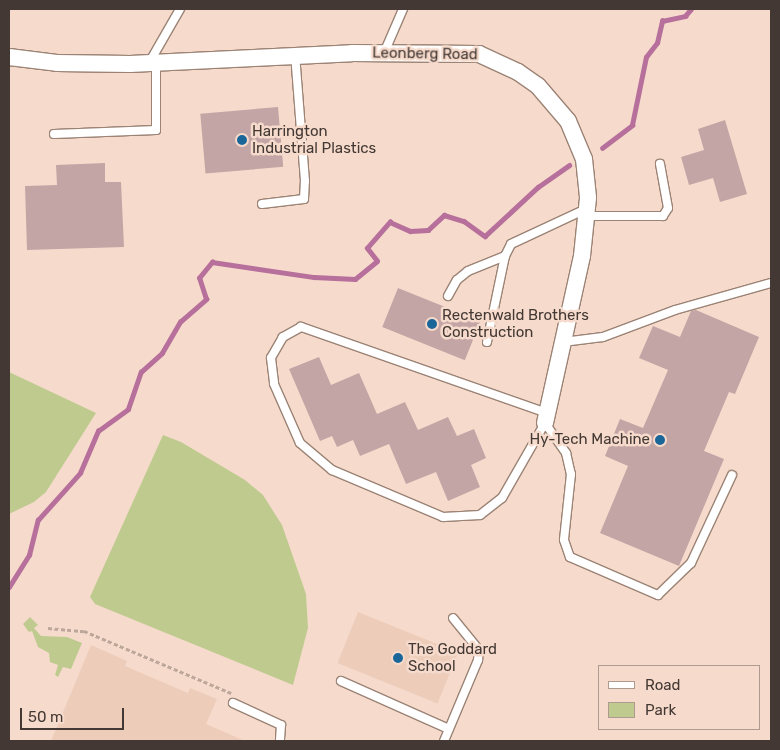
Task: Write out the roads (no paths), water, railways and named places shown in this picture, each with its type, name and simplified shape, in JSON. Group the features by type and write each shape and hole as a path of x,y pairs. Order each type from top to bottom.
{"street":[{"name":"Leonberg Road","path":"9,57 57,63 153,63 295,55 384,53 478,54 497,60 538,86 568,120 578,140 585,167 588,212 582,256 546,418"}],"lane":[{"path":"54,134 156,130 153,63 180,9"},
{"path":"384,53 403,9"},
{"path":"262,204 304,199 305,181 295,55"},
{"path":"486,342 505,256 511,244 588,212 663,216 668,208 660,164"},
{"path":"448,296 457,280 468,271 505,256"},
{"path":"563,342 603,337 675,310 771,283"},
{"path":"546,418 502,498 480,516 443,517 332,470 300,443 274,384 271,358 283,337 301,327 546,418 566,453 571,474 564,540 570,557 658,595 691,563 732,474"},
{"path":"444,741 478,660 479,650 453,618"},
{"path":"341,681 449,729"},
{"path":"233,703 281,725 283,734 280,741"}],"waterway":[{"path":"602,148 632,125 646,57 657,43 662,21 685,16 691,9"},
{"path":"9,587 29,555 38,520 80,473 98,431 128,409 141,372 162,353 180,322 206,299 199,278 212,262 314,277 355,279 377,261 367,248 390,222 410,231 428,230 444,215 464,221 485,236 538,187 569,165"}],"place":[{"name":"Harrington Industrial Plastics","path":"242,140"},
{"name":"Rectenwald Brothers Construction","path":"432,324"},
{"name":"Hy-Tech Machine","path":"660,440"},
{"name":"The Goddard School","path":"398,658"}]}
